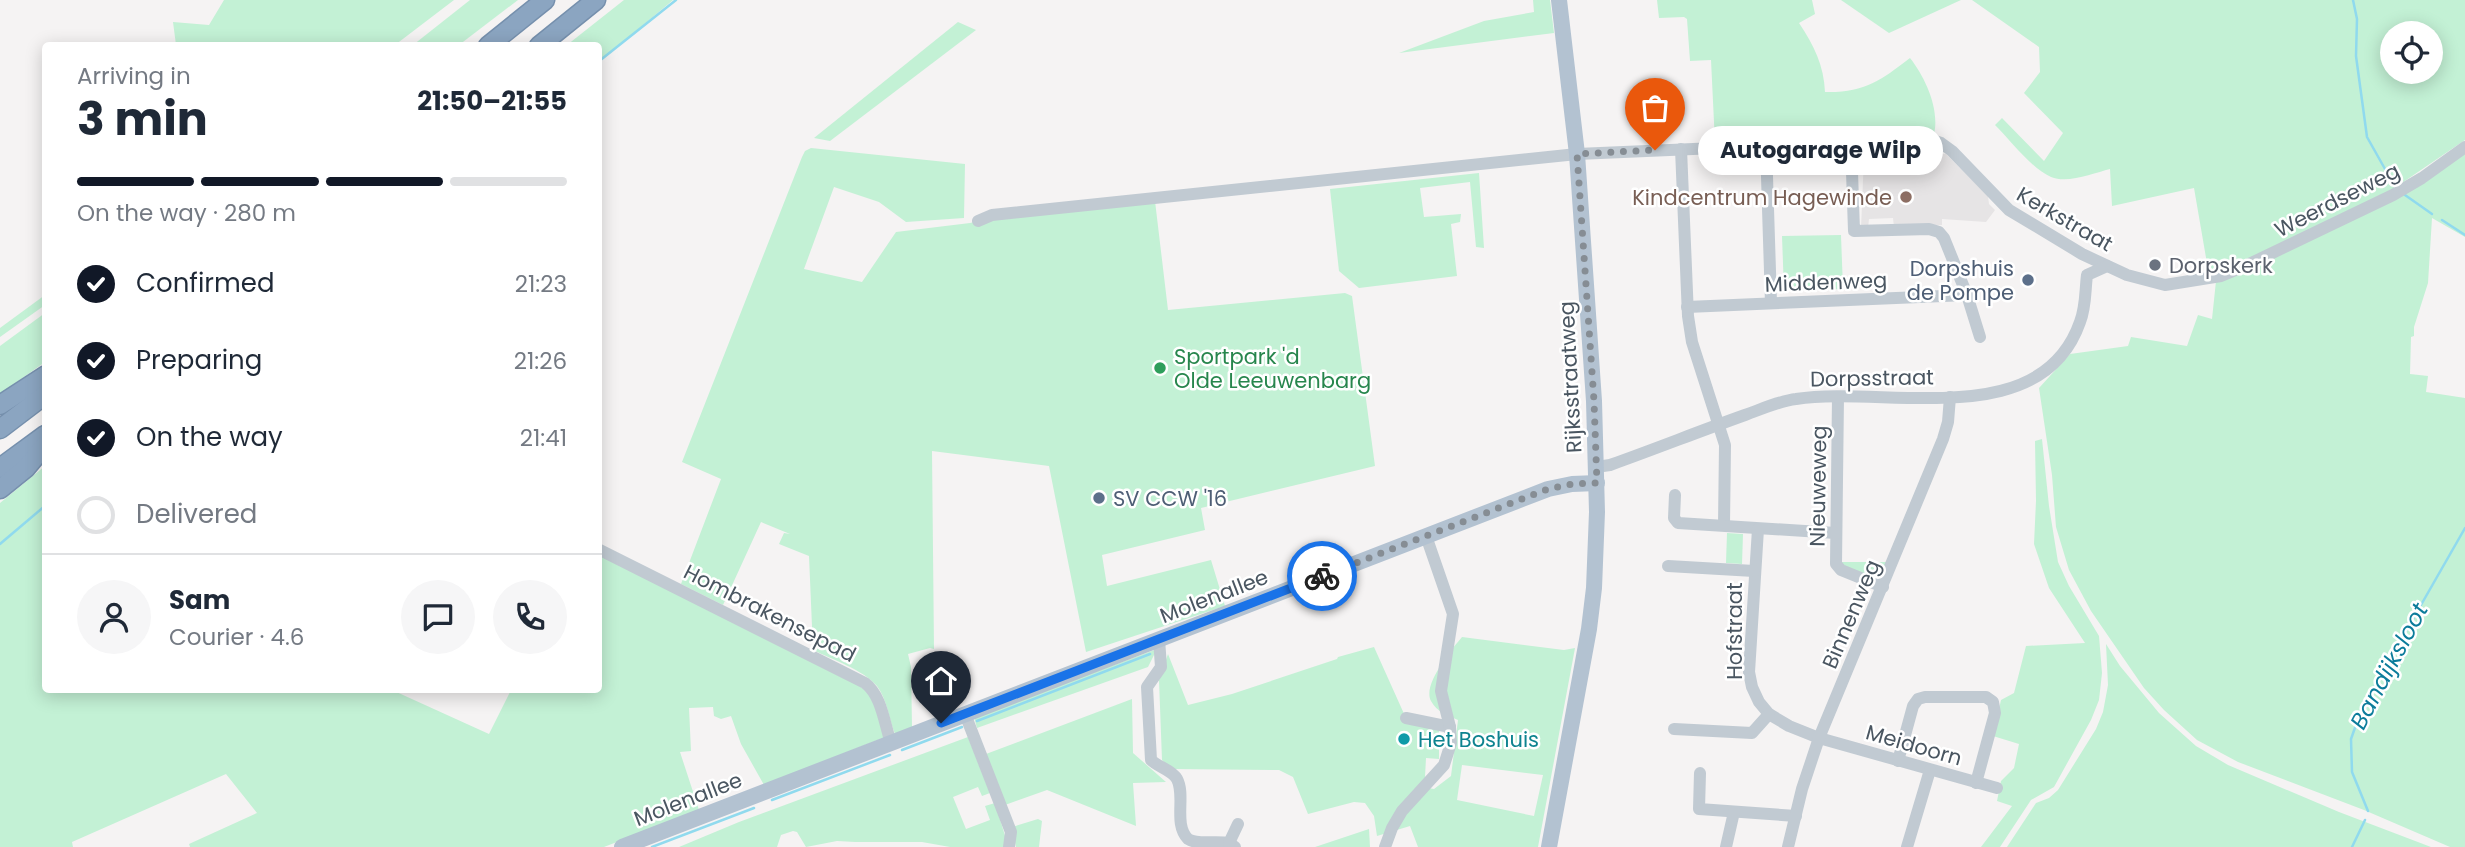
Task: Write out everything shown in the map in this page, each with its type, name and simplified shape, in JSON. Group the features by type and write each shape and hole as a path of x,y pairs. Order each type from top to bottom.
{"highway":[{"path":"493,42 545,0"},
{"path":"544,42 596,0"},
{"path":"0,405 42,377"},
{"path":"0,429 42,397"},
{"path":"0,468 42,438"},
{"path":"0,489 26,468 42,449"}],"main road":[{"name":"Rijksstraatweg","path":"1549,847 1592,605 1597,542 1597,475 1577,154 1559,0"},
{"name":"Molenallee","path":"622,847 1548,489 1597,475"}],"street":[{"name":"Kerkstraat","path":"1577,154 1930,139 1952,151 2000,203 2082,254 2107,266 2161,285 2221,276"},
{"path":"1851,142 1854,231 1929,229 1939,232 1944,238 1967,295 1980,337"},
{"path":"1766,145 1771,303"},
{"name":"Weerdseweg","path":"2221,276 2393,195 2465,147"},
{"path":"1681,149 1692,342 1720,424 1726,451 1724,525"},
{"path":"978,221 992,215 1577,154"},
{"name":"Dorpsstraat","path":"1597,475 1613,464 1795,399 1950,397 2005,391 2024,384 2043,373 2068,346 2080,324 2087,275 2082,254"},
{"path":"2087,275 2107,266"},
{"name":"Middenweg","path":"1688,307 1967,295"},
{"name":"Nieuweweg","path":"1838,397 1836,560 1838,568 1883,587"},
{"name":"Binnenweg","path":"1788,847 1802,789 1819,738 1947,431 1950,397"},
{"path":"1675,495 1674,518 1678,523 1836,533"},
{"name":"Hofstraat","path":"1758,529 1749,672 1754,693 1769,714"},
{"path":"1385,847 1392,828 1406,806 1444,765 1451,743 1441,691 1453,614 1426,536"},
{"name":"Hombrakensepad","path":"602,551 865,683 879,701 891,743"},
{"path":"1668,566 1754,570"},
{"path":"1159,639 1161,667 1147,687 1149,755 1154,763 1175,776 1179,782 1180,811 1186,837 1191,842 1203,846 1232,845 1238,824"},
{"path":"1898,761 1913,706 1918,699 1986,697 1993,702 1995,713 1976,783"},
{"path":"965,714 1011,832 1009,847"},
{"path":"1674,729 1752,733 1769,714 1789,726 1819,738"},
{"path":"1406,718 1450,727"},
{"name":"Meidoorn","path":"1819,738 1997,788"},
{"path":"1907,847 1930,770"},
{"path":"1700,774 1699,809 1796,816"},
{"path":"1727,847 1734,812"}],"shaded area":[{"path":"1946,154 1988,196 1989,204 1995,210 1986,222 1942,219 1942,225 1894,227 1893,218 1869,219 1868,228 1861,228 1864,157"}],"green space":[{"path":"224,0 454,0 399,42 176,42 173,22 209,25"},
{"path":"470,0 518,0 463,42 417,42"},
{"path":"624,0 673,0 602,59 602,42 571,42"},
{"path":"1533,0 1550,0 1554,33 1399,53 1484,21 1534,12"},
{"path":"1657,0 1812,0 1815,14 1799,23 1817,56 1823,73 1825,92 1851,90 1871,84 1910,58 1930,94 1935,114 1934,134 1715,143 1711,60 1690,61 1687,19 1659,18"},
{"path":"1841,0 1961,0 1889,33"},
{"path":"1972,0 2465,0 2465,140 2393,189 2209,275 2194,188 2112,206 2110,169 2073,179 2051,177 2029,161 1995,125 2002,118 2044,161 2063,133 2024,93 2040,72 2039,47"},
{"path":"958,22 976,30 830,141 814,138"},
{"path":"811,148 965,164 964,218 906,222 879,202 834,187 804,269 862,282 896,232 992,218 1155,201 1168,310 1345,293 1352,296 1375,466 1201,508 1205,530 1102,555 1107,586 1211,560 1225,606 1086,652 1049,466 932,451 934,649 908,654 911,667 912,727 895,734 886,703 877,686 855,670 813,650 809,556 779,544 784,533 790,534 761,522 723,605 681,584 721,479 682,462 802,157 805,151"},
{"path":"2465,149 2465,237 2432,218 2428,283 2414,327 2414,336 2411,337 2410,374 2428,376 2426,392 2465,398 2465,847 2450,847 2364,810 2238,762 2197,740 2144,688 2091,611 2069,570 2056,527 2052,475 2039,388 2070,354 2128,346 2131,337 2187,346 2198,315 2212,319 2216,281 2256,265"},
{"path":"1479,173 1484,248 1476,247 1470,182 1420,188 1424,217 1461,214 1460,222 1451,224 1457,276 1359,288 1339,271 1330,189"},
{"path":"1841,235 1843,289 1784,291 1782,236"},
{"path":"42,297 42,307 0,337 0,328"},
{"path":"42,315 42,364 0,394 0,346"},
{"path":"2042,439 2058,562 2099,636 2102,673 2099,700 2054,787 2031,800 2000,847 1981,847 2012,806 1997,801 2001,781 2014,768 2019,744 1993,736 2001,700 2014,693 2026,646 2085,643 2049,588 2034,544 2035,441"},
{"path":"42,468 42,693 399,693 489,734 510,693 602,693 602,553 852,680 871,695 885,737 764,785 741,744 731,716 721,719 714,716 713,707 689,708 691,751 680,752 699,810 604,847 190,847 189,844 257,813 226,774 72,842 73,847 0,847 0,503"},
{"path":"1727,533 1743,534 1742,564 1726,563"},
{"path":"1840,562 1887,562 1880,577 1874,579"},
{"path":"1462,637 1564,650 1575,648 1538,847 1418,847 1410,826 1377,836 1374,816 1365,803 1354,802 1308,814 1293,777 1279,770 1171,769 1162,760 1159,680 1168,654 1188,705 1232,694 1374,647 1405,716 1439,720 1439,759 1426,758 1425,777 1428,788 1434,789 1451,776 1458,720 1436,708 1429,694 1439,667","holes":["1462,765 1543,775 1534,816 1457,800"]},
{"path":"2106,644 2120,666 2159,713 2196,746 2228,765 2431,847 2007,847 2036,803 2049,798 2058,790 2096,729 2103,712 2108,685"},
{"path":"1157,649 1148,667 977,728 974,717"},
{"path":"1132,699 1133,753 1166,782 1133,783 1136,826 1047,790 1005,805 986,754"},
{"path":"968,737 990,793 982,796 978,787 953,797 966,829 990,820 985,806 995,803 1006,839 1004,847 837,841 806,847 797,832 793,831 781,835 777,847 679,847 739,822"},
{"path":"1038,819 1042,821 1039,847 1016,847 1012,827"},
{"path":"1369,829 1370,847 1315,847"}],"waterway":[{"path":"602,59 676,0"},
{"name":"Bandijksloot","path":"2353,0 2357,19 2356,56 2367,137 2394,185"},
{"name":"Bandijksloot","path":"2405,195 2432,214"},
{"name":"Bandijksloot","path":"2442,220 2465,235"},
{"path":"0,544 42,508"},
{"name":"Bandijksloot","path":"2368,811 2352,772 2351,739 2362,708 2465,528"},
{"path":"977,721 1150,654"},
{"path":"902,750 962,727"},
{"path":"772,800 890,755"},
{"path":"652,847 754,808"},
{"name":"Bandijksloot","path":"2352,847 2365,820"}],"way so far":[{"path":"1322,576 1548,489 1597,483 1577,154 1655,150"}],"place":[{"name":"Autogarage Wilp","path":"1655,150"},
{"name":"Kindcentrum Hagewinde","path":"1906,197"},
{"name":"Dorpskerk","path":"2155,265"},
{"name":"Dorpshuis de Pompe","path":"2028,280"},
{"name":"Sportpark 'd Olde Leeuwenbarg","path":"1160,368"},
{"name":"SV CCW '16","path":"1099,498"},
{"name":"Het Boshuis","path":"1404,739"}],"route":[{"path":"941,723 1322,576"}]}
